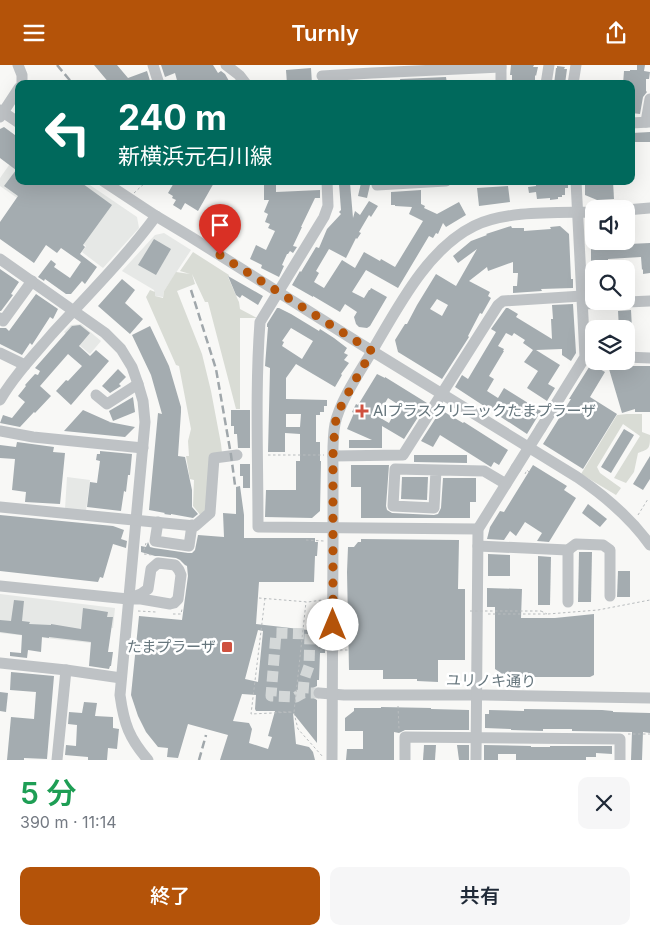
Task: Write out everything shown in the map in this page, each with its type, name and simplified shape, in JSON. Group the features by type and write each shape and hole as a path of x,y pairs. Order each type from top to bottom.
{"street":[{"path":"18,65 22,80"},
{"path":"153,65 158,80"},
{"path":"226,65 239,75 242,80"},
{"path":"547,80 549,65"},
{"path":"574,80 576,65"},
{"path":"322,75 372,69 501,66 501,80"},
{"path":"15,94 1,113 15,121"},
{"path":"635,123 648,122 650,99"},
{"path":"109,185 599,492 639,530 650,545"},
{"path":"327,185 328,206 324,217 260,321 258,527 478,529"},
{"path":"576,185 582,300 585,321"},
{"path":"635,209 650,208"},
{"path":"327,759 332,693 333,528 329,455 337,414 399,307 424,270 446,245 475,225 490,220 519,215 585,212"},
{"path":"0,400 25,365 133,245 156,216"},
{"path":"0,259 105,333 121,349 132,367 138,384 143,401 145,422 120,695 125,723 129,733 148,760"},
{"path":"0,318 4,321 32,281"},
{"path":"329,455 403,455 498,305 503,301 650,301"},
{"path":"0,353 25,365"},
{"path":"635,357 650,358"},
{"path":"476,760 478,529 506,484 519,472 540,428 585,364"},
{"path":"96,395 107,404 138,384"},
{"path":"0,431 33,437 143,448"},
{"path":"0,507 195,526 210,513 214,458 238,455"},
{"path":"436,470 434,508 394,507 395,469 484,471 506,484"},
{"path":"158,521 155,541 189,546 192,525"},
{"path":"173,544 176,523"},
{"path":"478,546 568,550 576,544 603,545 610,550 610,596"},
{"path":"568,550 568,602"},
{"path":"0,586 128,599 141,599 170,604 178,599 181,575 179,570 175,565 158,563 151,569 148,589 128,599"},
{"path":"0,663 121,678"},
{"path":"57,760 66,670"},
{"name":"ユリノキ通り","path":"319,693 344,695 650,698"},
{"path":"405,760 405,737 620,739 620,760"}],"path":[{"path":"134,193 143,185"},
{"path":"258,455 329,455"},
{"path":"519,472 529,471"},
{"path":"637,516 648,499"},
{"path":"306,540 325,541"},
{"path":"258,598 306,602 323,599"},
{"path":"265,599 251,714 294,712"},
{"path":"306,602 294,712 298,729 327,759"},
{"path":"470,611 541,611 548,614"},
{"path":"320,651 348,650"},
{"path":"398,705 400,737 405,737"},
{"path":"632,734 650,734"}],"shaded area":[{"path":"15,157 15,185 90,185 137,217 139,228 103,268 82,252 86,246 0,186 0,178"},
{"path":"164,233 191,250 164,291 163,297 155,296 154,290 122,271 155,235"},
{"path":"193,252 229,275 228,277 239,302 240,309 257,318 240,318 240,409 236,409 208,302 205,302 192,274 195,284 177,291 202,354 222,453 220,453 208,512 202,517 193,506 194,480 190,479 186,456 189,456 188,441 191,429 179,366 176,365 146,297 150,290 155,292 155,296 163,298 164,291 176,272 190,274 180,271"},
{"path":"81,324 101,341 90,354 64,332 71,325"},
{"path":"642,414 642,432 650,435 650,443 647,449 638,453 634,472 626,483 614,478 640,436 623,424 597,467 600,473 621,488 616,495 581,474 617,415"},
{"path":"67,477 90,480 86,511 65,509"},
{"path":"0,594 115,608 113,628 94,626 91,643 0,633"}],"building":[{"path":"94,65 117,65 128,78 147,71 150,80 107,80"},
{"path":"161,65 213,65 218,73 221,71 228,80 177,80 175,73 165,77"},
{"path":"511,65 534,65 533,67 538,67 535,80 512,80 512,75 510,75"},
{"path":"637,65 645,65 644,71 650,72 649,79 646,79 647,92 643,97 640,114 635,113 635,80 623,80 624,71 637,70"},
{"path":"557,66 567,69 566,80 554,80"},
{"path":"311,68 312,80 287,80 286,70"},
{"path":"446,77 446,80 400,80"},
{"path":"4,127 15,135 15,169 0,158 0,129"},
{"path":"650,132 650,142 635,142 635,133"},
{"path":"15,171 15,185 84,185 112,205 83,245 85,247 80,254 97,267 85,284 82,281 71,294 66,294 45,279 44,281 38,277 51,260 56,264 54,267 70,278 81,262 61,248 57,253 46,245 34,263 0,239 0,222 18,196 4,186"},
{"path":"173,185 213,185 198,211 185,203 181,210 173,205 176,200 168,193"},
{"path":"264,185 276,185 276,192 320,190 320,198 315,198 293,246 297,247 293,253 290,251 287,254 279,277 261,268 262,265 250,259 256,245 266,250 275,231 268,228 270,224 265,222 268,214 264,212 269,200 264,200"},
{"path":"339,185 350,185 353,218 355,211 360,215 369,201 378,206 371,217 369,215 346,258 329,249 316,271 319,273 314,282 324,288 342,260 355,268 364,252 395,267 423,221 409,214 412,207 391,205 391,192 421,190 421,204 425,206 424,208 437,214 459,202 466,215 446,227 443,223 438,234 436,233 433,238 429,236 398,288 366,270 352,292 364,298 371,288 387,297 367,328 359,327 356,324 354,317 357,312 345,304 340,312 292,285 316,247 319,248 327,229 341,214 339,212 341,210"},
{"path":"361,185 370,185 367,198 358,196"},
{"path":"568,185 568,188 565,188 565,195 562,195 562,197 550,200 550,198 537,199 536,192 529,193 528,187"},
{"path":"585,185 613,185 614,199 597,200 585,195"},
{"path":"508,186 510,202 479,206 477,188"},
{"path":"511,226 512,228 524,228 524,231 551,229 550,227 560,226 569,234 573,288 541,289 542,291 513,293 513,286 517,286 518,273 513,273 513,262 488,271 487,267 469,281 490,292 488,296 491,298 482,314 480,313 469,337 442,379 398,352 395,340 405,324 407,324 436,274 456,286 477,249 458,263 453,256 471,241","holes":["437,299 448,305 442,316 430,309"]},
{"path":"154,239 171,249 156,275 138,265"},
{"path":"650,243 650,273 643,274 641,257 591,260 591,250 635,250 635,244"},
{"path":"0,269 19,282 11,294 13,295 1,311 0,311"},
{"path":"228,276 263,296 258,305 242,295 240,298 236,295"},
{"path":"122,279 135,290 125,303 143,319 130,334 98,306"},
{"path":"36,294 58,309 53,319 50,317 32,345 30,343 22,355 0,344 0,328 6,328 9,331"},
{"path":"573,304 576,353 571,361 562,355 562,349 536,350 560,365 548,384 555,388 547,401 527,388 538,371 524,362 533,350 523,343 525,340 514,333 512,336 506,333 498,346 504,349 504,351 489,376 494,379 487,391 498,398 504,388 541,411 527,434 455,387 462,375 468,379 496,332 491,329 506,308 518,314 516,317 552,339 552,305"},
{"path":"277,308 279,308 319,331 320,329 347,348 344,353 348,355 344,360 349,363 335,387 296,364 286,378 286,399 327,400 324,412 316,415 316,442 320,442 321,461 320,511 312,518 265,517 266,490 296,490 296,461 300,461 300,434 285,433 285,452 268,452 270,368 265,366 267,324","holes":["291,328 313,341 302,359 282,346 284,342 282,341","286,414 301,414 300,427 286,427"]},
{"path":"631,310 632,320 618,320 618,311"},
{"path":"80,325 90,333 79,346 90,356 96,350 109,361 71,405 56,391 82,366 68,354 40,386 51,396 35,413 20,427 0,423 3,415 12,418 25,402 18,396 35,374 38,375 40,371 35,368 72,326"},
{"path":"150,326 169,366 181,407 178,456 185,457 192,490 192,507 198,514 193,518 149,510 158,413 162,414 151,375 132,335"},
{"path":"635,366 650,366 650,412 635,412 635,409 622,413 609,370 635,370"},
{"path":"118,369 126,377 119,384 121,386 110,393 102,386"},
{"path":"587,370 602,370 605,372 590,397 617,414 583,469 543,444 571,399 569,399"},
{"path":"377,374 427,403 404,439 382,426 382,448 349,448 349,440 372,440 347,429 354,413 352,412 356,404 358,405","holes":["388,398 399,405 389,423 377,416"]},
{"path":"133,397 135,412 113,421 109,411"},
{"path":"83,410 109,422 135,427 125,437 64,431"},
{"path":"231,410 250,410 250,448 238,448 237,434 234,434 234,426 231,426"},
{"path":"441,410 508,450 499,465 494,462 491,467 440,435 433,447 421,441"},
{"path":"624,429 634,435 611,473 601,467"},
{"path":"17,442 54,447 53,452 65,453 60,504 25,502 26,492 12,490 15,459 0,458 0,445 16,447"},
{"path":"100,451 132,454 130,475 128,475 126,492 124,491 121,511 87,507 90,482 97,483 100,461 96,460 97,454 100,454"},
{"path":"414,455 467,455 467,463 414,462"},
{"path":"650,456 650,479 643,490 633,484"},
{"path":"240,464 250,464 250,488 243,488"},
{"path":"351,465 389,465 386,506 387,510 392,513 438,514 441,508 443,478 476,478 476,502 470,502 470,518 361,518 361,487 351,487"},
{"path":"533,465 567,486 564,490 576,498 549,542 537,541 542,533 525,522 516,536 510,531 504,540 487,539 490,527 500,511 504,512"},
{"path":"402,477 428,477 427,500 401,499"},
{"path":"240,486 244,515 244,538 315,538 315,542 318,542 317,556 315,556 314,582 259,582 256,624 308,630 308,627 319,628 318,647 325,647 325,653 320,653 319,680 317,680 317,686 313,688 312,692 312,697 317,700 317,743 293,713 296,744 309,747 313,752 315,760 220,760 228,735 188,724 178,758 167,757 168,748 158,747 146,732 131,695 139,616 182,620 188,576 187,566 180,560 141,552 141,546 146,547 148,542 150,547 192,553 195,550 198,535 224,537 223,513 236,514 236,487","holes":["258,630 263,631 258,682 245,679","242,694 256,695 256,711 275,711 268,736 272,737 268,749 249,743 252,729 249,723 233,721"]},
{"path":"588,504 607,519 600,527 582,513"},
{"path":"0,515 113,526 124,530 121,539 127,541 126,548 113,544 103,578 100,577 98,582 0,571"},
{"path":"361,539 459,540 458,589 465,589 465,660 438,660 438,682 417,681 417,679 383,679 383,670 349,670 348,547 354,547 358,542 361,542"},
{"path":"579,552 592,552 591,602 578,602"},
{"path":"488,554 510,555 510,576 488,576"},
{"path":"538,556 551,557 550,605 538,605"},
{"path":"618,571 630,571 630,597 617,597"},
{"path":"487,588 522,589 521,618 555,618 594,614 594,675 590,677 507,677 495,669 495,607 487,607"},
{"path":"14,600 24,601 22,621 30,622 29,624 51,624 81,629 83,608 108,612 107,617 113,617 108,652 113,652 109,669 89,666 91,642 42,637 41,652 28,650 27,658 10,656 10,652 21,653 22,635 0,632 0,620 11,621"},
{"path":"11,672 54,676 47,759 24,758 24,760 7,760 11,717 34,719 36,692 10,690"},
{"path":"0,692 8,693 6,712 0,711"},
{"path":"84,702 97,703 95,716 113,717 113,728 119,729 117,749 108,748 107,760 88,760 88,757 65,755 66,745 76,746 77,725 68,724 69,712 82,713"},
{"path":"354,708 469,710 469,730 405,730 399,733 394,732 394,760 346,760 347,749 363,749 363,731 345,731 345,718 354,711"},
{"path":"524,709 650,713 650,733 643,732 642,760 631,760 632,732 485,728 485,714 489,714 489,710 524,711"},
{"path":"424,745 436,745 435,760 423,760"},
{"path":"457,745 469,745 469,760 459,760"},
{"path":"484,745 531,747 612,746 612,754 596,753 596,757 586,757 586,760 516,760 516,754 498,754 498,760 484,760"}],"tunnel":[{"path":"303,693 304,680 309,666 310,634 276,633 271,696 296,697 303,693 319,693"}],"railway":[{"path":"57,65 70,80"},
{"path":"191,290 216,369 235,485"},
{"path":"199,760 206,735"}],"place":[{"name":"AIプラスクリニックたまプラーザ","path":"362,411"},
{"name":"たまプラーザ","path":"227,647"}],"route":[{"path":"220,255 372,351 337,414 333,435 333,625"}]}
